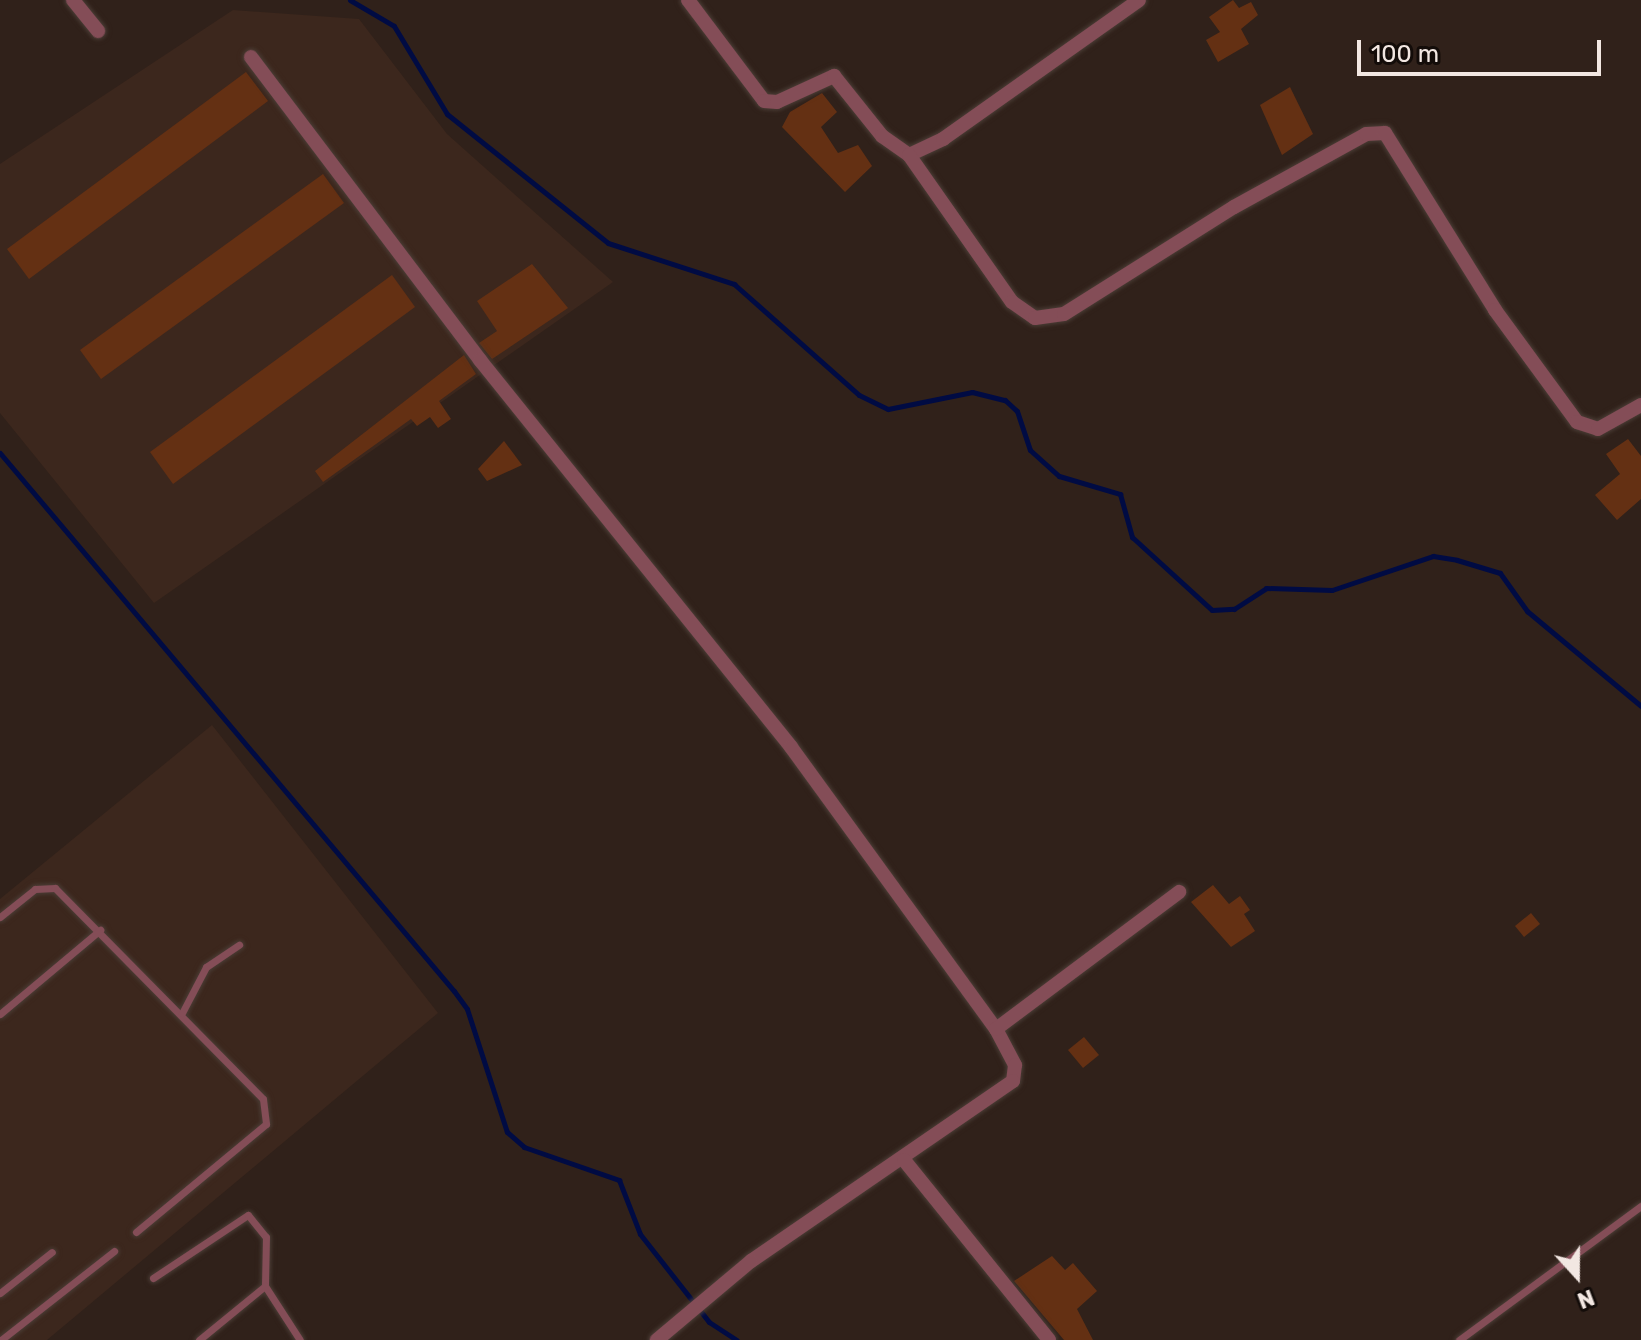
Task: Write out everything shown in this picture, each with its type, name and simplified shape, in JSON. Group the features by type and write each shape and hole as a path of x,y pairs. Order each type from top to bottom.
{"street":[{"path":"73,0 98,31"},
{"path":"688,0 764,101 834,76 882,136 909,155 1012,302 1035,318 1064,314 1234,207 1366,134 1385,133 1495,310 1577,422 1598,429 1641,405"},
{"path":"909,155 943,139 1139,0"},
{"path":"251,57 480,360 791,747 996,1029 1015,1065 1013,1081 904,1160 824,1208 657,1340"},
{"path":"996,1029 1179,892"},
{"path":"904,1160 1049,1340"}],"lane":[{"path":"0,917 46,884 100,930 182,1013 268,1112 266,1124 136,1232"},
{"path":"0,1014 100,930"},
{"path":"182,1013 206,967 239,945"},
{"path":"1459,1340 1641,1206"},
{"path":"153,1278 248,1215 266,1237 265,1286 300,1340"},
{"path":"1,1340 114,1251"},
{"path":"0,1293 52,1252"},
{"path":"199,1340 265,1286"}],"shaded area":[{"path":"233,10 359,19 447,134 613,282 154,603 0,413 0,164"},
{"path":"212,725 438,1013 47,1340 0,1340 0,899"}],"building":[{"path":"1233,0 1239,8 1251,2 1258,15 1241,29 1249,44 1218,62 1206,40 1220,32 1209,17"},
{"path":"246,72 268,101 29,279 7,249"},
{"path":"1290,87 1313,134 1282,155 1260,105"},
{"path":"822,93 837,112 821,127 838,153 858,145 872,166 845,192 782,127 790,112"},
{"path":"323,174 344,203 101,379 80,350"},
{"path":"532,264 568,308 492,359 479,343 497,331 477,301"},
{"path":"392,275 415,307 173,484 150,452"},
{"path":"464,355 476,374 439,401 451,419 438,428 430,417 417,426 411,419 323,482 315,471"},
{"path":"1628,439 1641,456 1641,499 1617,520 1595,495 1620,474 1606,454"},
{"path":"504,441 522,465 487,481 478,469"},
{"path":"1213,885 1229,904 1240,896 1250,910 1244,914 1255,931 1231,947 1191,902"},
{"path":"1531,913 1540,924 1524,937 1515,926"},
{"path":"1084,1037 1099,1055 1083,1068 1068,1050"},
{"path":"1052,1256 1065,1270 1073,1263 1097,1291 1077,1309 1093,1340 1064,1340 1014,1281"}],"waterway":[{"path":"350,0 394,26 447,114 608,243 734,284 859,395 888,409 972,392 1005,400 1017,411 1030,450 1059,476 1120,494 1132,537 1212,610 1234,609 1266,588 1332,590 1433,556 1457,560 1500,573 1527,611 1641,706"},
{"path":"0,453 454,991 467,1009 507,1132 524,1147 619,1180 640,1234 709,1322 737,1340"}]}
